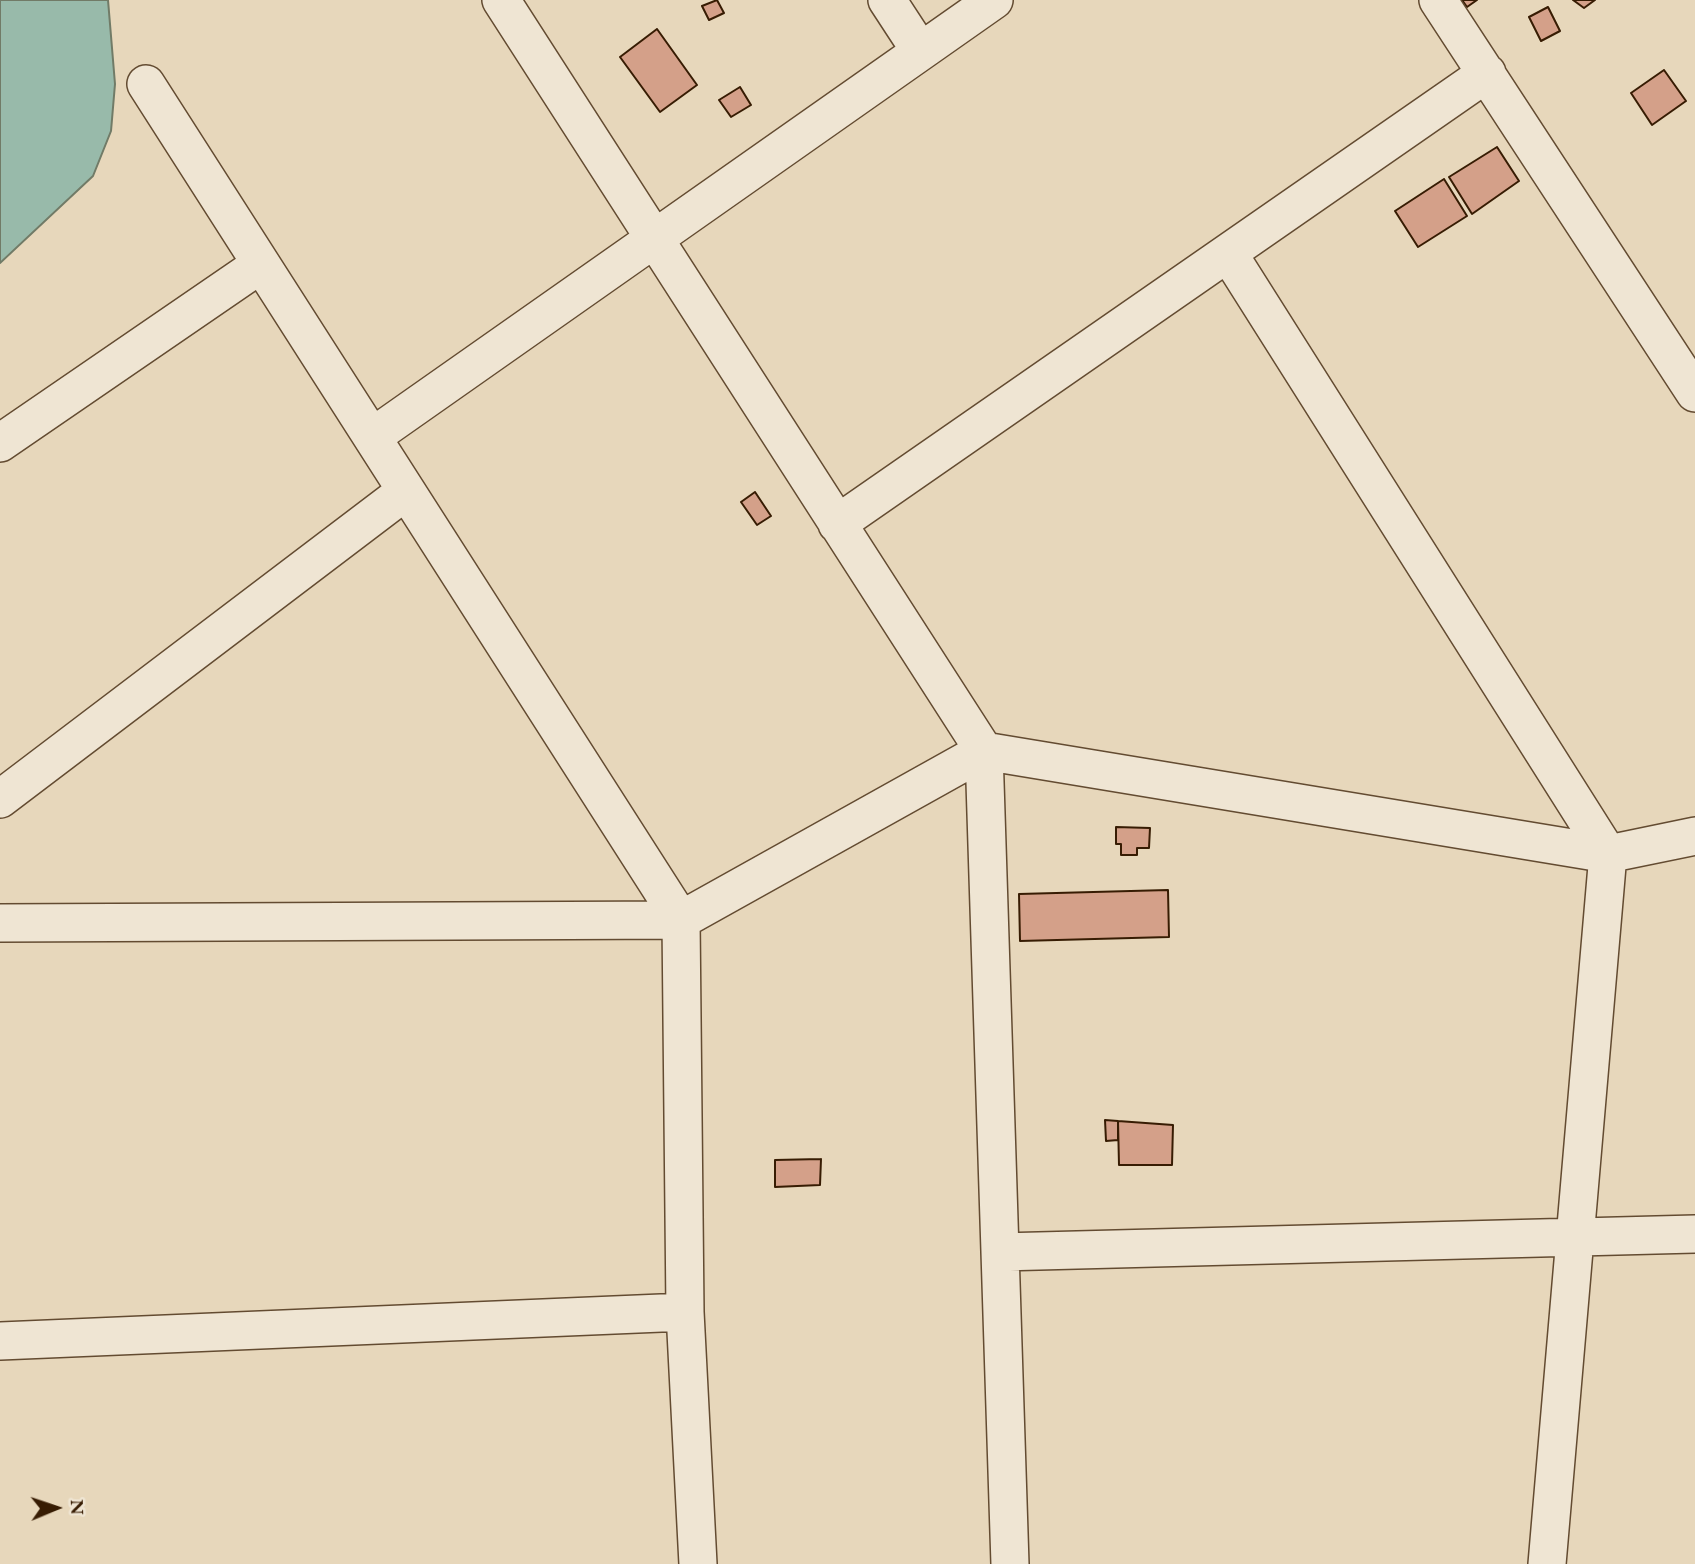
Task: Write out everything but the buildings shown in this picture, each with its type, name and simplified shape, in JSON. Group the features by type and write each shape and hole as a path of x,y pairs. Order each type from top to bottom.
{"street":[{"path":"501,0 652,239 984,751 1010,1564"},
{"path":"887,0 919,49"},
{"path":"372,437 919,49 994,0"},
{"path":"1438,0 1695,393"},
{"path":"837,524 1486,73"},
{"path":"146,84 681,920 685,1312 698,1564"},
{"path":"1228,253 1608,854 1547,1564"},
{"path":"0,443 261,264"},
{"path":"0,799 406,491"},
{"path":"0,923 681,920 984,751 1608,854 1695,836"},
{"path":"1000,1252 1695,1234"},
{"path":"0,1340 685,1312"}],"shaded area":[{"path":"0,0 108,0 115,84 111,131 93,176 0,263"}]}
